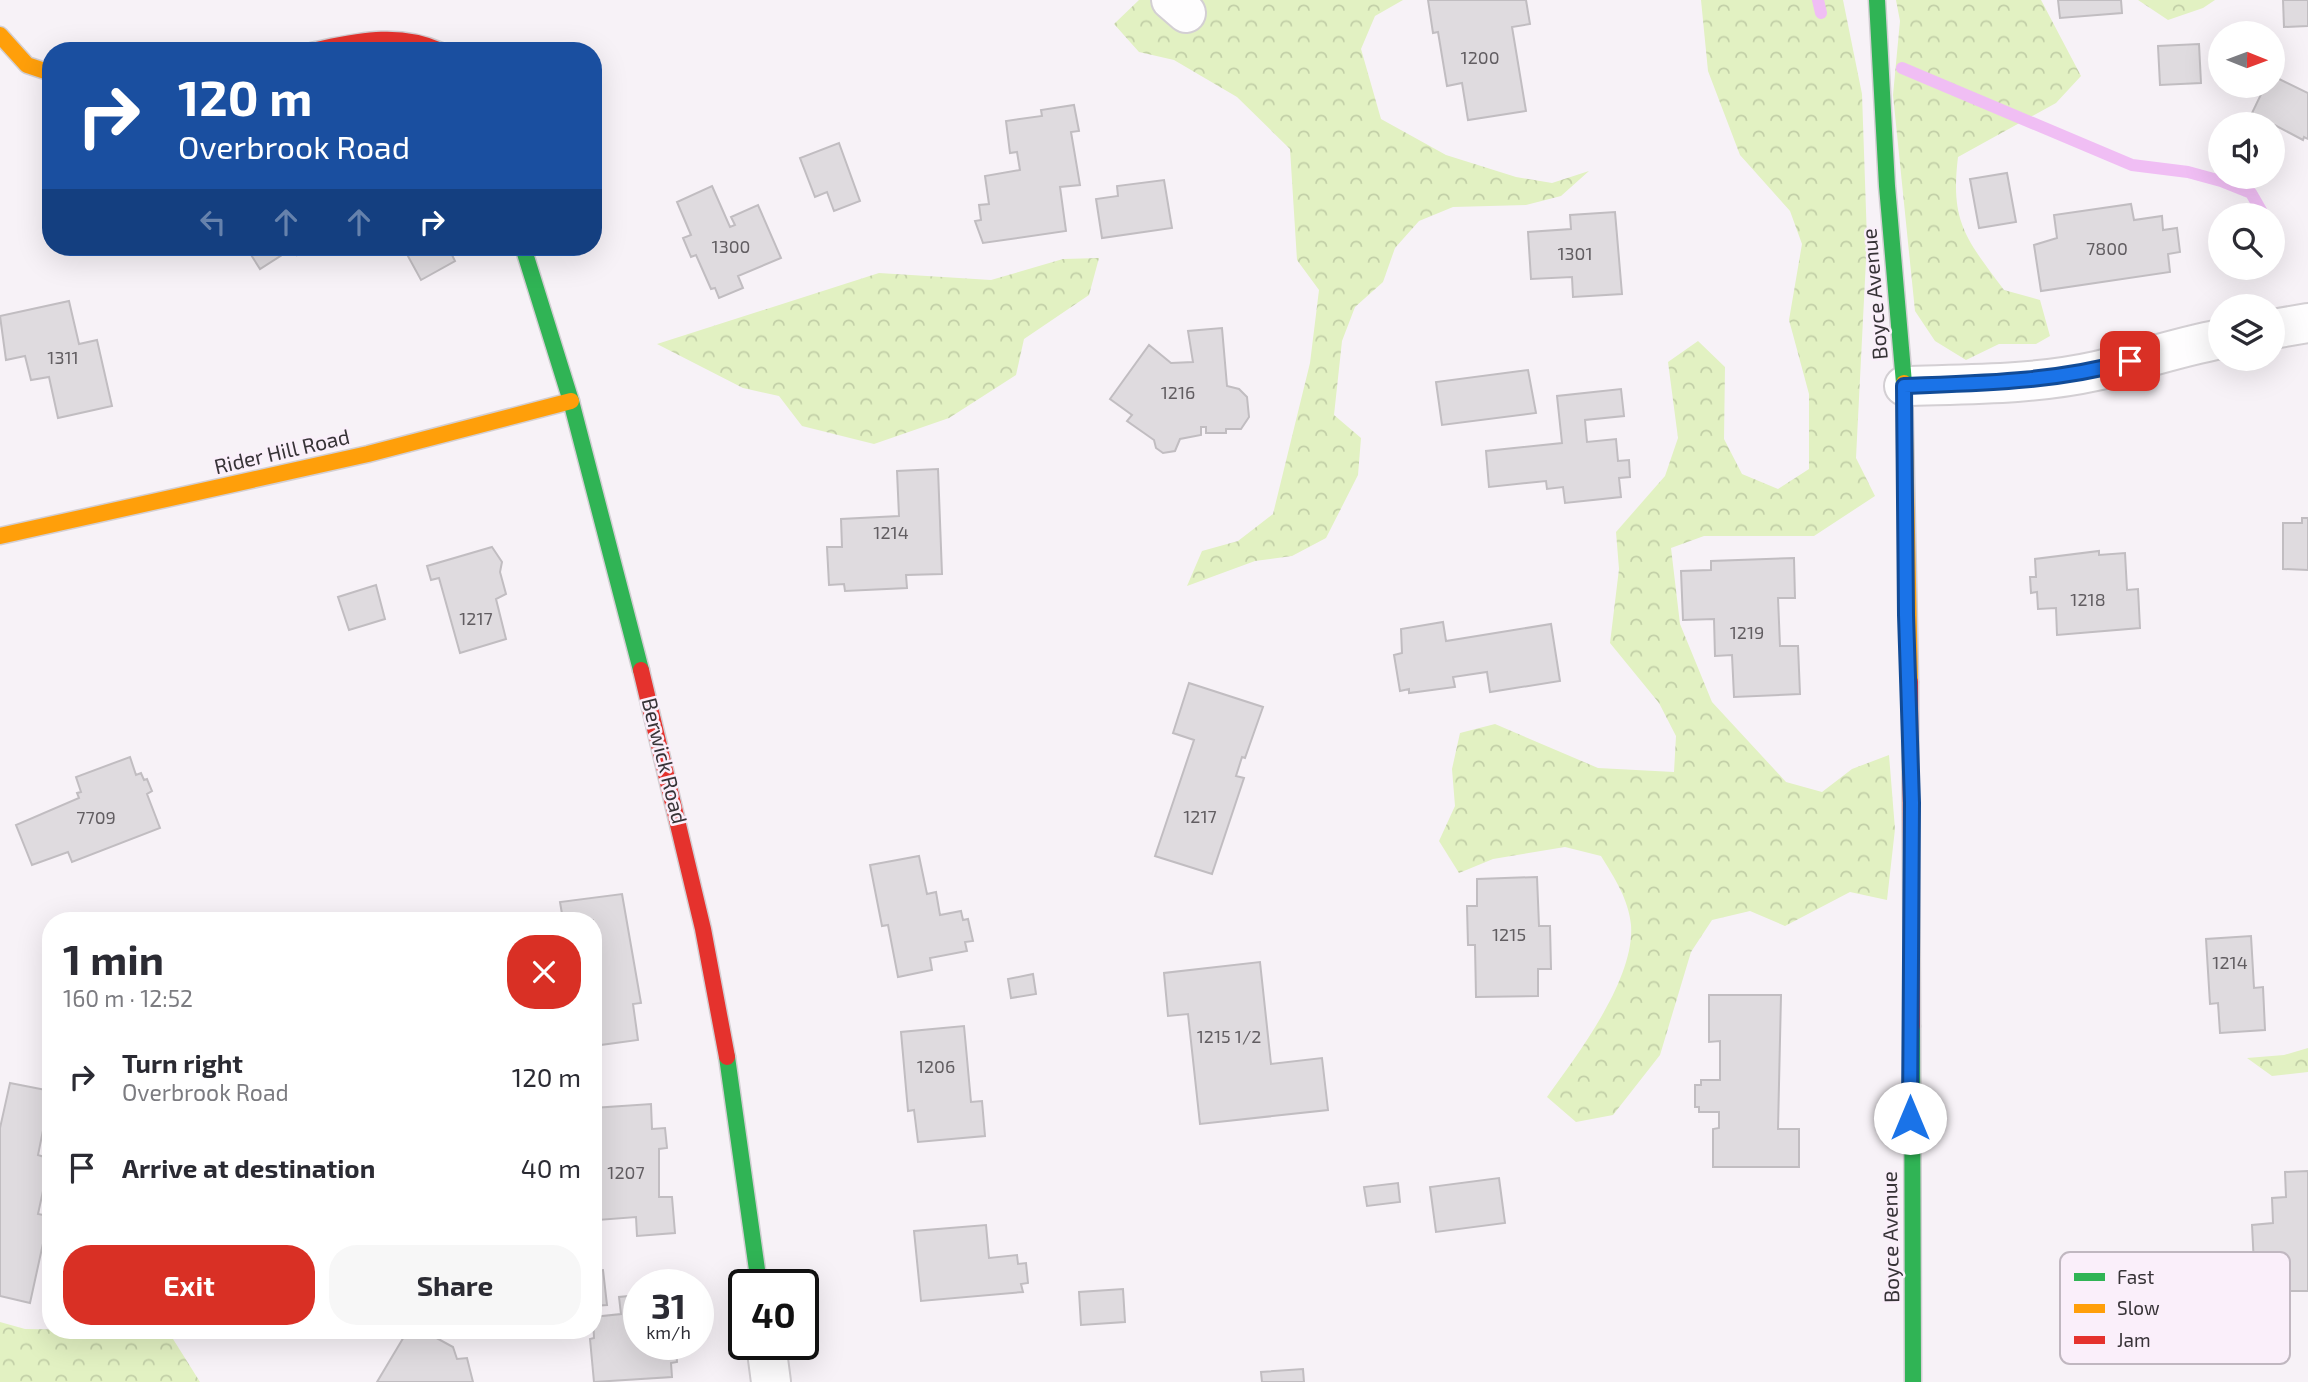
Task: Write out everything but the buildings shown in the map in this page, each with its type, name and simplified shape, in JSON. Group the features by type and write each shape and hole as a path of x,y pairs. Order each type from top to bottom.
{"street":[{"name":"Boyce Avenue","path":"1877,0 1887,186 1904,386 1906,615 1912,803 1910,1118 1913,1382"},
{"path":"0,35 27,65 42,70"},
{"path":"359,42 386,37 418,39 424,42"},
{"name":"Berwick Road","path":"526,256 571,401 656,727 703,929 729,1065 757,1269"},
{"path":"2285,327 2308,323"},
{"path":"1904,386 1999,384 2096,371 2179,346 2208,341"},
{"name":"Rider Hill Road","path":"0,536 368,454 571,401"},
{"path":"768,1360 771,1382"}],"green space":[{"path":"1139,0 1403,0 1375,16 1361,49 1381,119 1446,155 1516,177 1552,183 1589,171 1561,196 1526,205 1453,207 1419,221 1395,248 1383,282 1355,307 1342,341 1334,415 1361,438 1358,475 1326,538 1292,556 1255,561 1187,586 1202,551 1238,541 1273,514 1310,363 1319,290 1297,260 1290,149 1237,97 1174,60 1139,52 1114,24"},
{"path":"1701,0 1843,0 1862,94 1867,240 1856,458 1875,496 1814,536 1704,536 1671,548 1680,624 1712,702 1786,782 1822,792 1852,769 1889,755 1895,829 1887,900 1850,892 1785,926 1750,911 1712,920 1691,952 1660,1055 1613,1115 1576,1122 1547,1097 1602,1016 1624,969 1630,946 1631,925 1620,889 1601,856 1565,847 1493,859 1459,873 1439,841 1455,806 1452,769 1460,733 1495,724 1598,768 1674,772 1676,736 1659,703 1610,643 1619,569 1616,532 1665,476 1678,438 1668,362 1698,341 1725,367 1724,439 1742,474 1778,489 1809,469 1809,394 1789,320 1802,244 1790,211 1740,155 1708,71"},
{"path":"1896,0 2041,0 2081,76 2056,103 1958,157 1956,198 1964,229 2004,290 2040,300 2050,336 2036,344 1999,344 1966,360 1935,341 1915,311 1893,95 1900,21"},
{"path":"2138,0 2215,0 2203,8 2168,20"},
{"path":"1099,258 1089,295 1024,339 1016,375 949,418 874,444 802,426 779,396 743,388 657,344 879,273 991,280 1063,259"},
{"path":"2308,1048 2308,1072 2272,1076 2247,1058 2284,1055"},
{"path":"0,1322 25,1329 42,1329 42,1339 173,1339 200,1382 0,1382"}],"waterway":[{"path":"1818,0 1821,13"},
{"path":"1902,68 2132,165 2188,172 2221,181 2251,193 2257,203"}],"traffic: fast":[{"path":"1877,0 1887,186 1904,383"},
{"path":"526,256 571,401 641,670"},
{"path":"1912,1026 1913,1382"},
{"path":"727,1057 757,1269"}],"traffic: slow":[{"path":"0,35 27,65 42,70"},
{"path":"1904,383 1910,682"},
{"path":"0,536 368,454 571,401"}],"traffic: jam":[{"path":"360,42 412,42"},
{"path":"641,670 703,929 727,1057"},
{"path":"1910,682 1912,1026"}],"route":[{"path":"1910,1118 1912,803 1906,615 1904,386 1999,384 2096,371 2130,361"}]}
